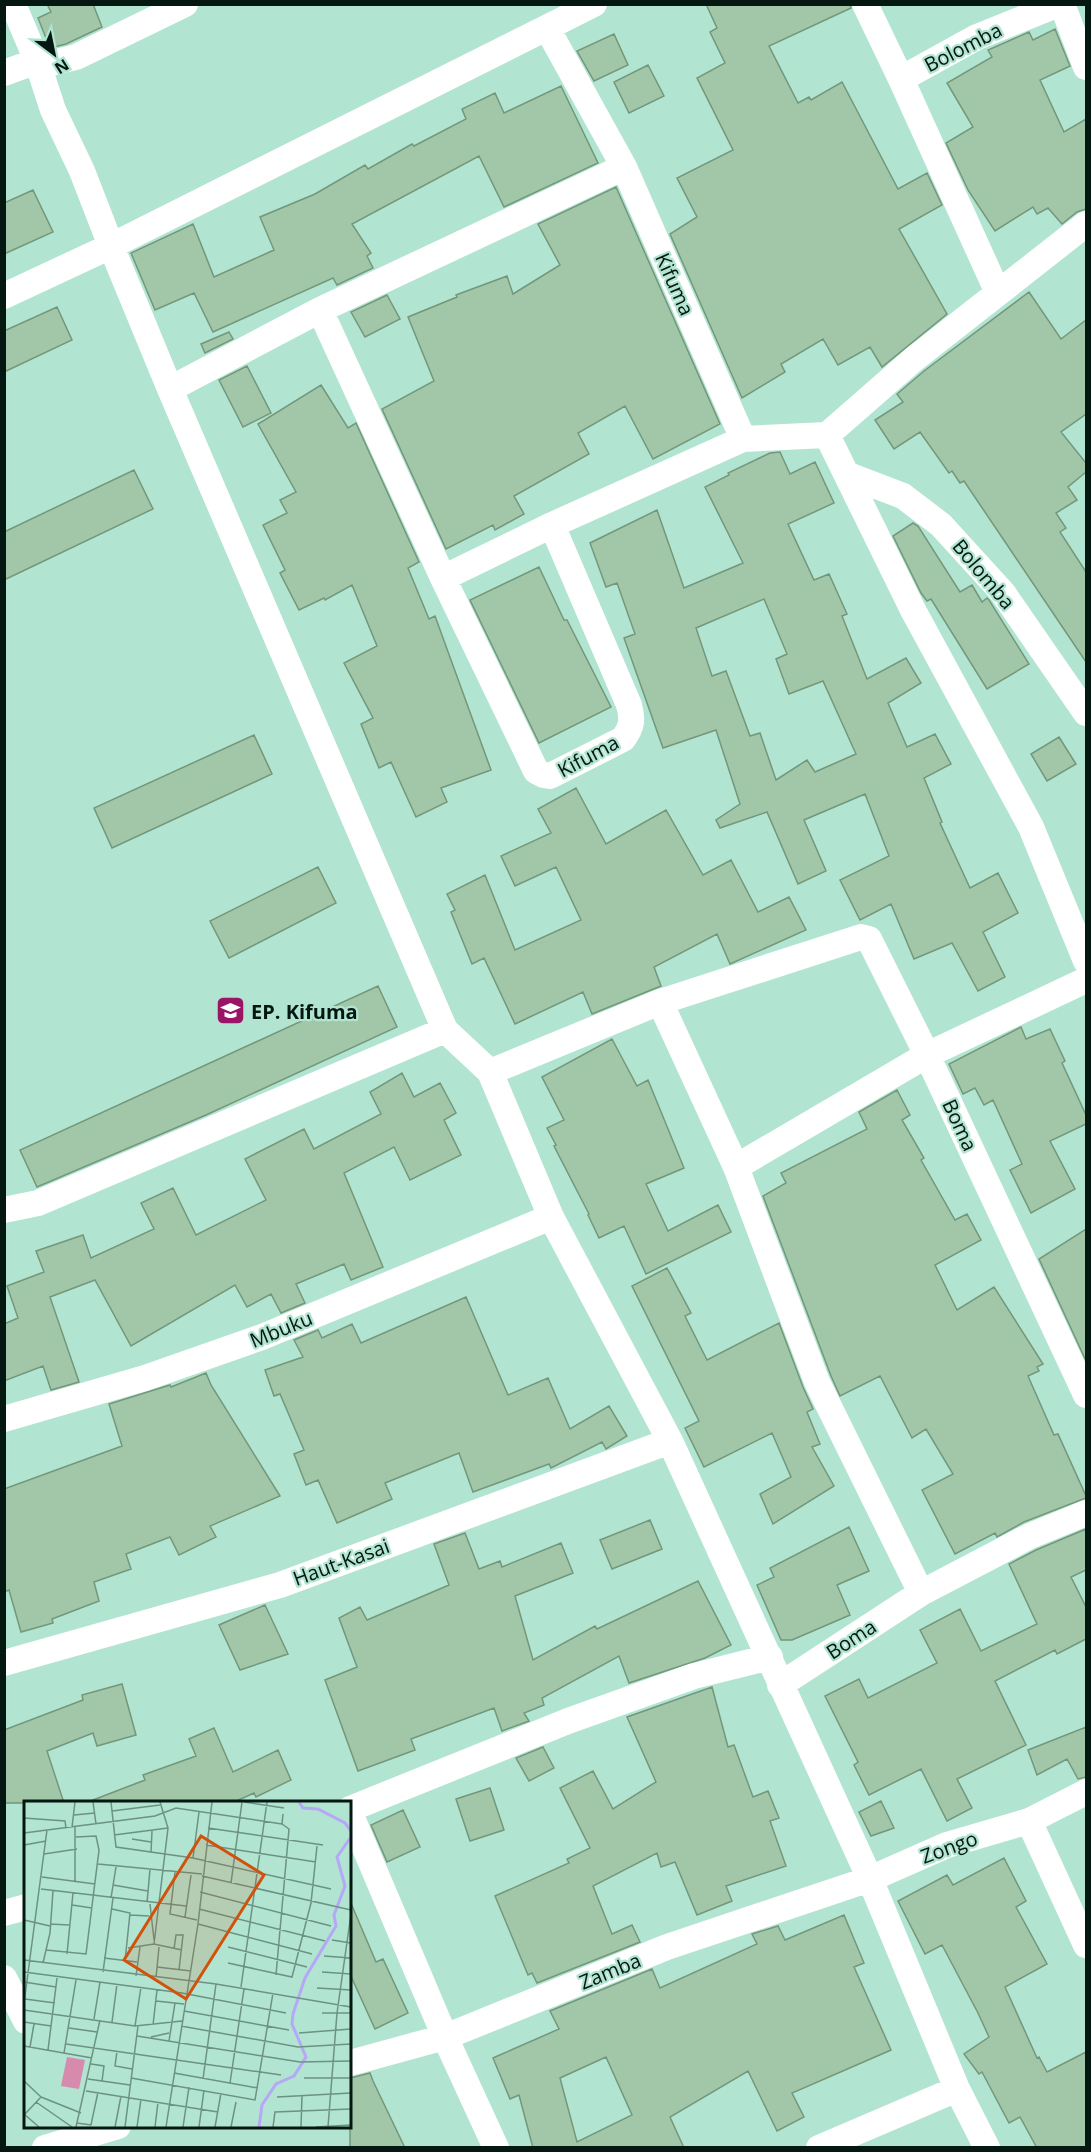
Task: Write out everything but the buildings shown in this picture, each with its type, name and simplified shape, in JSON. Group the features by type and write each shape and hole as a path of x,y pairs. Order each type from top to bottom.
{"street":[{"path":"13,4 37,61 53,110 82,171 170,389 445,1030 490,1072 551,1217 670,1441 870,1879 957,2089 987,2148"},
{"path":"4,73 37,61 52,63 76,57 185,4"},
{"path":"4,296 111,246 594,4"},
{"name":"Bolomba","path":"865,4 998,293"},
{"name":"Bolomba","path":"901,79 977,37 1060,4 1086,67"},
{"name":"Kifuma","path":"547,28 624,167 743,439"},
{"path":"170,389 320,310 624,167"},
{"path":"443,578 552,525 743,439 827,435 914,359 1086,224"},
{"name":"Kifuma","path":"320,310 443,578 536,771 544,775 556,773 623,739 630,730 633,719 552,525"},
{"path":"827,435 913,610 1031,827 1086,961"},
{"name":"Bolomba","path":"848,475 903,496 941,525 1003,593 1086,713"},
{"name":"Boma","path":"490,1072 660,1002 861,937 869,939 927,1055 1086,1395"},
{"path":"736,1167 927,1055 1086,980"},
{"path":"660,1002 736,1167 817,1382 921,1593"},
{"path":"4,1210 38,1203 445,1030"},
{"name":"Mbuku","path":"4,1419 145,1378 262,1337 551,1217"},
{"name":"Haut-Kasai","path":"4,1663 280,1585 670,1441"},
{"name":"Boma","path":"780,1684 921,1593 1030,1536 1086,1513"},
{"path":"351,1811 579,1717 694,1676 770,1657"},
{"name":"Zongo","path":"870,1879 947,1845 1029,1821 1086,1792"},
{"path":"351,1813 445,2037 496,2148"},
{"path":"1029,1821 1086,1945"},
{"name":"Zamba","path":"351,2063 445,2037 667,1947 870,1879"},
{"path":"4,1913 24,1908"},
{"path":"4,1978 24,2017"},
{"path":"819,2148 957,2089"},
{"path":"45,2148 114,2128"}],"place":[{"name":"EP. Kifuma","path":"230,1011"}]}
